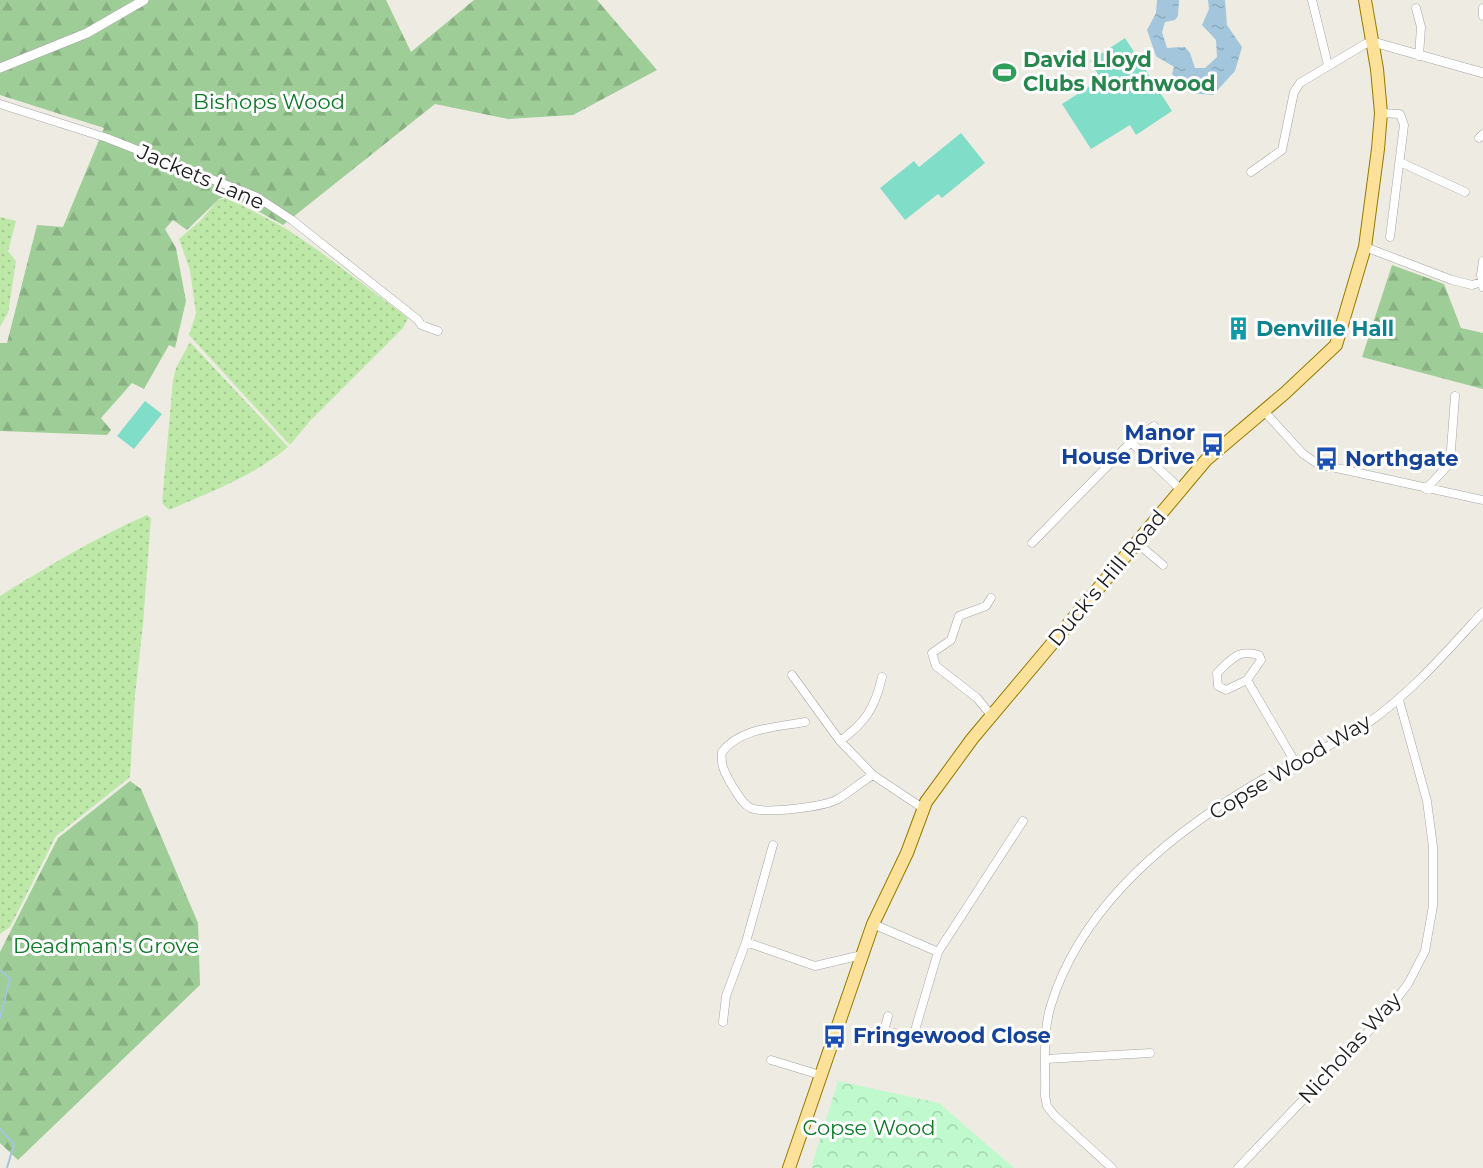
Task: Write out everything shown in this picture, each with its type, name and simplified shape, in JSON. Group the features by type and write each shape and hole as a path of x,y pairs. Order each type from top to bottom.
{"main road":[{"name":"Duck's Hill Road","path":"789,1168 873,924 907,853 926,802 992,716 1206,460 1336,345 1365,247 1381,113 1377,69 1365,0"}],"street":[{"path":"0,68 87,33 144,0"},
{"path":"1312,0 1328,65"},
{"path":"1416,8 1421,27 1419,56"},
{"path":"1483,8 1483,16"},
{"path":"1251,172 1282,150 1296,87 1310,75 1365,44 1373,42 1483,73"},
{"name":"Jackets Lane","path":"0,104 107,138 257,197 292,220 418,320 421,325 438,331"},
{"path":"1381,113 1396,112 1404,118 1390,237"},
{"path":"1400,162 1465,192"},
{"path":"1365,247 1452,280 1472,285 1483,284 1480,275 1483,261"},
{"path":"1426,489 1450,463 1455,396"},
{"path":"1264,411 1303,454 1318,464 1483,500"},
{"path":"1032,543 1131,442 1154,426"},
{"path":"1131,442 1181,490"},
{"path":"1137,543 1163,565"},
{"path":"991,598 986,606 959,616 951,640 932,653 936,666 977,698 992,716"},
{"name":"Copse Wood Way","path":"1112,1168 1047,1106 1045,1096 1047,1026 1050,1006 1081,938 1103,908 1135,873 1173,840 1252,786 1366,724 1399,700 1483,612"},
{"path":"1250,652 1259,655 1261,660 1247,680 1226,690 1218,686 1217,673 1231,658 1250,652"},
{"path":"792,675 840,741 873,775 924,809"},
{"path":"840,741 858,728 877,698 882,677"},
{"path":"1247,680 1295,762"},
{"name":"Nicholas Way","path":"1238,1168 1385,1014 1408,984 1425,951 1433,906 1433,847 1427,801 1399,700"},
{"path":"805,722 756,731 734,740 722,752 722,768 747,806 752,809 768,810 815,807 837,800 873,775"},
{"path":"888,1016 884,1031 913,1037 938,952 1023,821"},
{"path":"723,1022 726,996 746,942 773,845"},
{"path":"873,924 938,952"},
{"path":"746,942 815,966 862,955"},
{"path":"1046,1059 1150,1053"},
{"path":"771,1060 820,1075"}],"green space":[{"name":"Bishops Wood","path":"0,0 386,0 411,52 474,0 597,0 657,70 573,115 508,119 435,104 283,225 232,197 226,196 219,199 187,230 173,220 165,229 176,248 186,301 175,348 169,345 144,389 132,383 101,418 111,430 107,435 0,431 0,343 7,343 37,225 63,227 104,128 0,95"},
{"path":"226,198 285,228 408,318 403,328 310,421 290,445 189,335 196,314 190,270 179,239 200,221 218,200"},
{"path":"0,217 16,221 8,251 16,261 8,313 0,327"},
{"path":"1392,265 1444,284 1461,328 1483,333 1483,389 1362,357"},
{"path":"190,342 288,447 246,475 169,510 162,503 173,380 176,368"},
{"path":"147,515 151,518 130,777 56,836 10,927 0,934 0,596 72,553"},
{"name":"Deadman's Grove","path":"130,781 141,789 198,923 200,985 18,1160 0,1143 0,952 58,838"},
{"name":"Copse Wood","path":"838,1081 939,1103 1014,1168 811,1168"}],"shaded area":[{"path":"1125,38 1172,111 1136,135 1130,125 1091,149 1062,104 1101,79 1090,61"},
{"path":"961,133 985,163 942,198 938,194 905,220 880,188 914,161 919,167"},
{"path":"145,401 162,414 134,449 117,436"}],"water":[{"path":"1157,0 1179,0 1178,16 1175,20 1165,22 1162,32 1167,48 1185,47 1190,53 1195,68 1205,68 1217,57 1216,40 1202,25 1209,9 1208,0 1225,0 1227,25 1242,47 1235,71 1213,95 1189,93 1172,74 1174,67 1156,56 1147,30 1156,13"}],"waterway":[{"path":"0,970 10,979 0,1018"},
{"path":"0,1129 14,1144 7,1168"}],"place":[{"name":"David Lloyd Clubs Northwood","path":"1005,72"},
{"name":"Denville Hall","path":"1238,329"},
{"name":"Manor House Drive","path":"1213,445"},
{"name":"Northgate","path":"1327,459"},
{"name":"Fringewood Close","path":"835,1036"}]}
